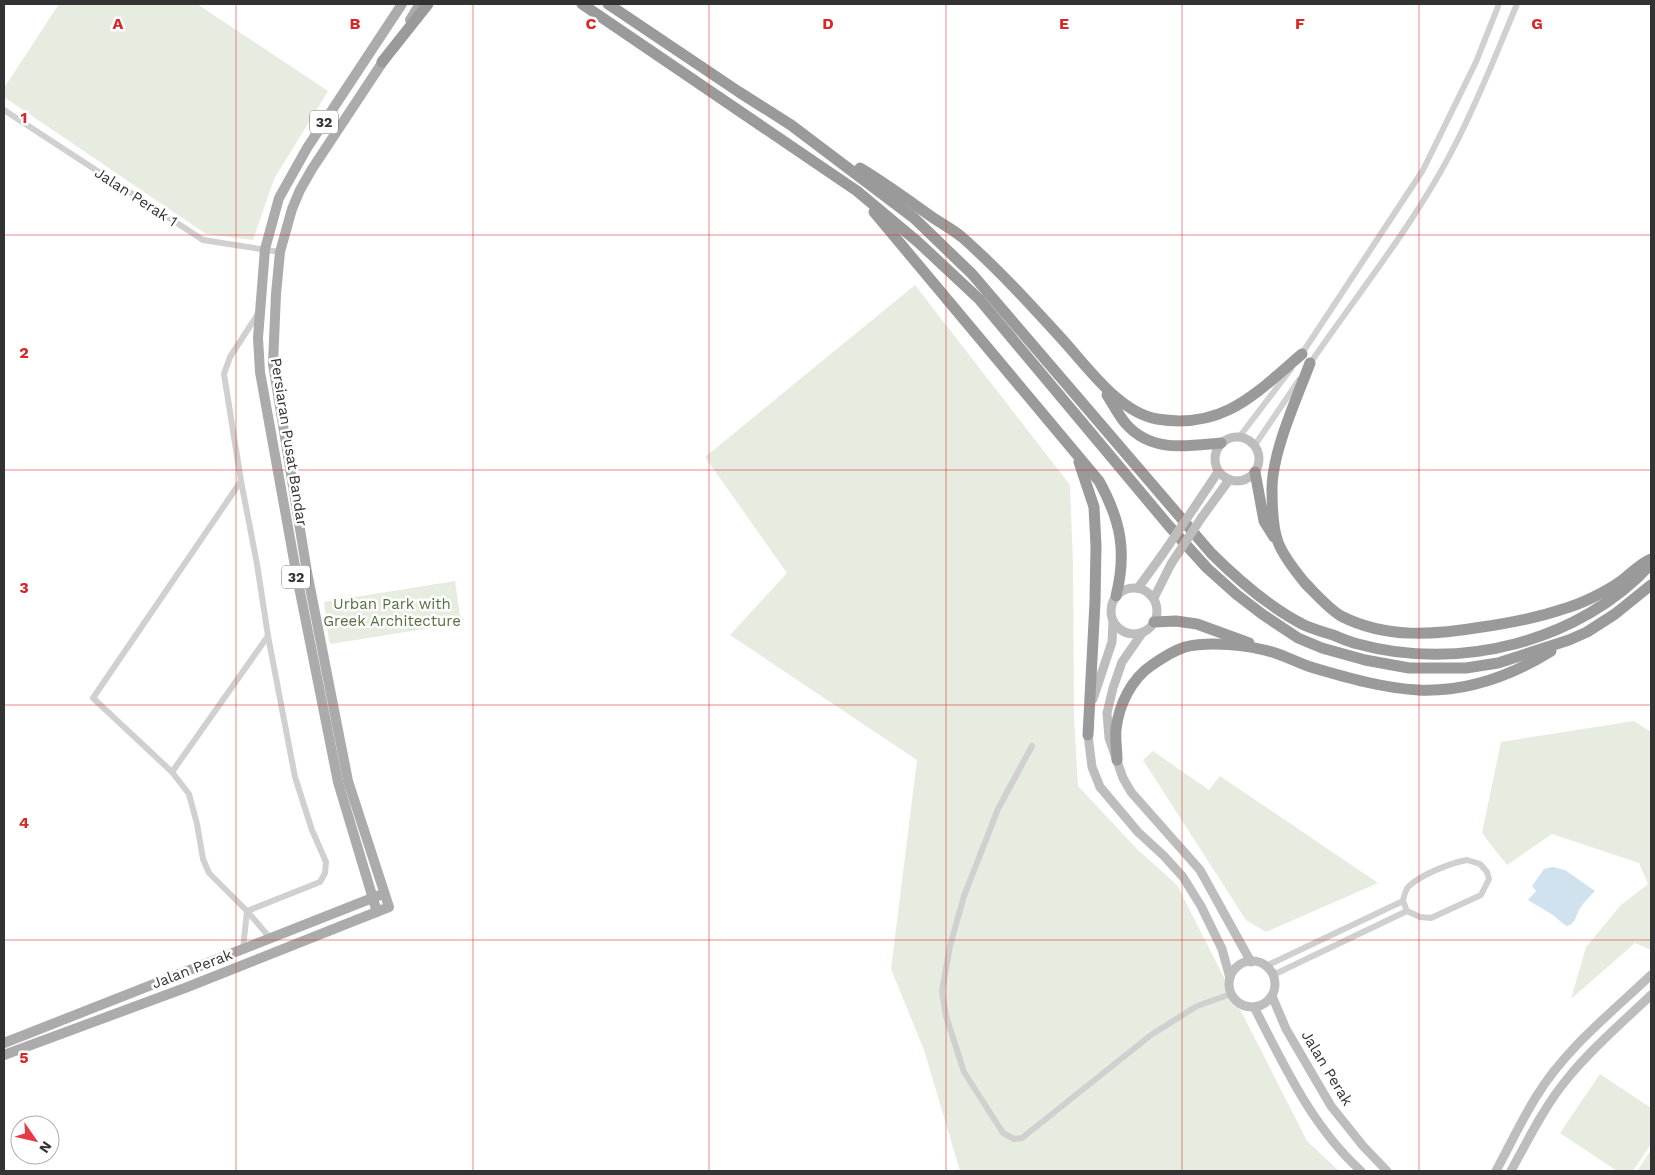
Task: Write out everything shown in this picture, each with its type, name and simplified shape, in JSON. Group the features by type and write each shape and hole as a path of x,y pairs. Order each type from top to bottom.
{"highway":[{"path":"382,62 428,4"},
{"path":"582,4 857,191 918,242 979,299 1169,526 1207,568 1236,594 1298,638 1322,648 1365,660 1409,668 1466,668 1498,663 1569,640 1587,632 1615,614 1651,585"},
{"path":"608,4 739,92 897,191 961,236 988,261 1100,382 1128,408 1155,419 1181,422 1204,419 1227,412 1243,403 1302,354"},
{"path":"791,124 914,218 972,274 1211,553 1250,590 1305,626 1358,644 1394,651 1422,654 1458,654 1492,650 1532,639 1567,625 1601,607 1620,594 1651,564"},
{"path":"857,191 1076,454 1102,488 1109,500 1118,527 1121,575 1116,596"},
{"path":"1278,542 1274,522 1272,488 1277,456 1310,363"},
{"path":"1100,382 1126,424 1144,440 1171,446 1221,443"},
{"path":"1076,454 1094,507 1096,546 1088,735"},
{"path":"1255,472 1264,520 1295,570 1310,588 1340,616 1377,629 1410,634 1444,634 1496,625 1565,609 1596,595 1620,581 1642,563 1651,559"},
{"path":"1154,622 1197,624 1312,667 1356,680 1416,690 1441,690 1475,685 1522,668 1569,640"},
{"path":"1117,760 1116,730 1121,707 1130,688 1145,669 1166,656 1185,648 1207,644 1237,646 1271,652"}],"main road":[{"name":"Persiaran Pusat Bandar","path":"378,912 338,782 296,577 260,372 258,338 265,249 279,198 293,170 402,4"},
{"name":"Persiaran Pusat Bandar","path":"389,907 348,781 296,507 273,364 280,252 292,209 300,190 420,4"},
{"path":"1233,436 1240,436 1255,445 1260,459 1255,472 1243,480 1229,480 1218,472 1214,457 1216,449 1221,443 1233,436"},
{"path":"1138,588 1218,472"},
{"path":"1154,598 1171,564 1229,480"},
{"path":"1113,622 1123,632 1136,634 1143,632 1154,622 1157,610 1154,598 1138,588 1126,589 1116,596 1110,609 1113,622 1112,642 1095,691 1088,735 1092,767 1100,787 1138,832 1183,877 1201,906 1222,949 1230,978 1231,994 1240,1004 1254,1007 1261,1006 1272,996 1275,985 1273,975 1262,963 1244,963 1238,966 1230,978"},
{"path":"1143,632 1122,662 1113,688 1107,713 1109,738 1123,778 1131,792 1200,870 1251,962"},
{"name":"Jalan Perak","path":"4,1043 385,893"},
{"name":"Jalan Perak","path":"4,1055 257,960 389,907"},
{"path":"238,950 256,957 257,960"},
{"path":"1496,1171 1536,1097 1555,1070 1576,1046 1651,974"},
{"path":"1511,1171 1547,1106 1566,1079 1589,1054 1651,995"},
{"name":"Jalan Perak","path":"1272,996 1286,1029 1331,1106 1363,1146 1387,1171"},
{"path":"1254,1007 1296,1088 1325,1132 1361,1171"}],"street":[{"path":"1240,436 1302,354 1423,170 1476,62 1499,4"},
{"path":"1255,445 1433,185 1458,138 1517,4"},
{"name":"Jalan Perak 1","path":"4,110 202,240 280,252"},
{"path":"247,911 320,882 325,873 326,862 312,830 295,777 268,636 224,374 230,357 260,312"},
{"path":"241,481 93,698 172,772 189,794 197,824 203,859 209,872 270,938"},
{"path":"172,772 268,636"},
{"path":"1032,746 998,809 964,896 950,946 942,991 946,1016 964,1072 1004,1133 1014,1139 1022,1138 1151,1035 1197,1006 1231,994"},
{"path":"1468,860 1480,864 1487,872 1489,879 1481,895 1431,918 1420,917 1407,911 1403,901 1408,887 1421,878 1450,865 1468,860"},
{"path":"1266,966 1403,901"},
{"path":"238,950 247,911"},
{"path":"1273,975 1407,911"}],"green space":[{"path":"59,4 197,4 328,91 274,179 253,240 206,234 4,97 4,88"},
{"path":"915,285 1070,485 1073,564 1074,718 1078,786 1137,849 1177,885 1307,1141 1339,1171 960,1171 924,1050 891,969 917,760 730,635 787,573 705,457"},
{"name":"Urban Park with Greek Architecture","path":"455,581 461,623 331,644 329,641 324,602"},
{"path":"1634,721 1651,732 1651,950 1635,943 1571,999 1586,947 1621,905 1648,884 1639,863 1552,834 1507,865 1482,833 1501,742"},
{"path":"1153,751 1209,790 1220,776 1378,883 1266,932 1246,920 1143,760"},
{"path":"1600,1074 1651,1108 1651,1144 1633,1171 1617,1171 1560,1133"},
{"path":"1651,1150 1651,1171 1637,1171"}],"water":[{"path":"1553,867 1565,870 1595,891 1581,907 1570,925 1566,926 1553,915 1528,900 1536,891 1532,886 1544,869"}]}
